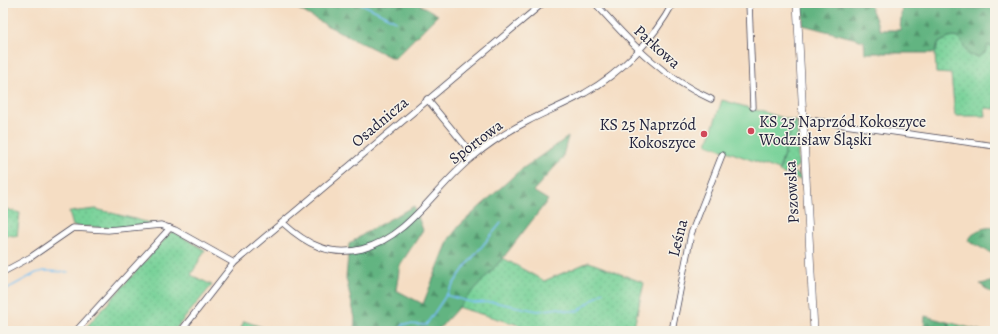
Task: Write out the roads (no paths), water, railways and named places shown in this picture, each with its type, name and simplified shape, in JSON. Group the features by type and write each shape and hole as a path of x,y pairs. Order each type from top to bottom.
{"main road":[{"name":"Pszowska","path":"797,3 814,331"}],"street":[{"name":"Osadnicza","path":"181,331 234,263 283,223 427,99 543,3"},
{"name":"Parkowa","path":"595,3 638,51 673,79 690,90 711,99"},
{"name":"Sportowa","path":"283,223 310,244 334,252 356,250 384,241 408,223 474,156 526,122 586,93 613,74 638,51 652,34 673,3"},
{"path":"749,3 753,107"},
{"path":"427,99 474,156"},
{"path":"802,119 995,146"},
{"name":"Leśna","path":"672,331 691,234 722,155"},
{"path":"3,272 31,257 74,228 108,230 161,225 170,228 234,263"},
{"path":"76,331 170,228"}],"waterway":[{"path":"360,3 396,21"},
{"path":"399,331 404,324 426,325 465,267 501,223"},
{"path":"3,291 36,273 44,271 68,272"},
{"path":"445,295 474,303 493,302 538,311 559,308 567,311 578,311 603,292"}],"place":[{"name":"KS 25 Naprzód Kokoszyce Wodzisław Śląski","path":"751,131"},
{"name":"KS 25 Naprzód Kokoszyce","path":"704,134"}]}
